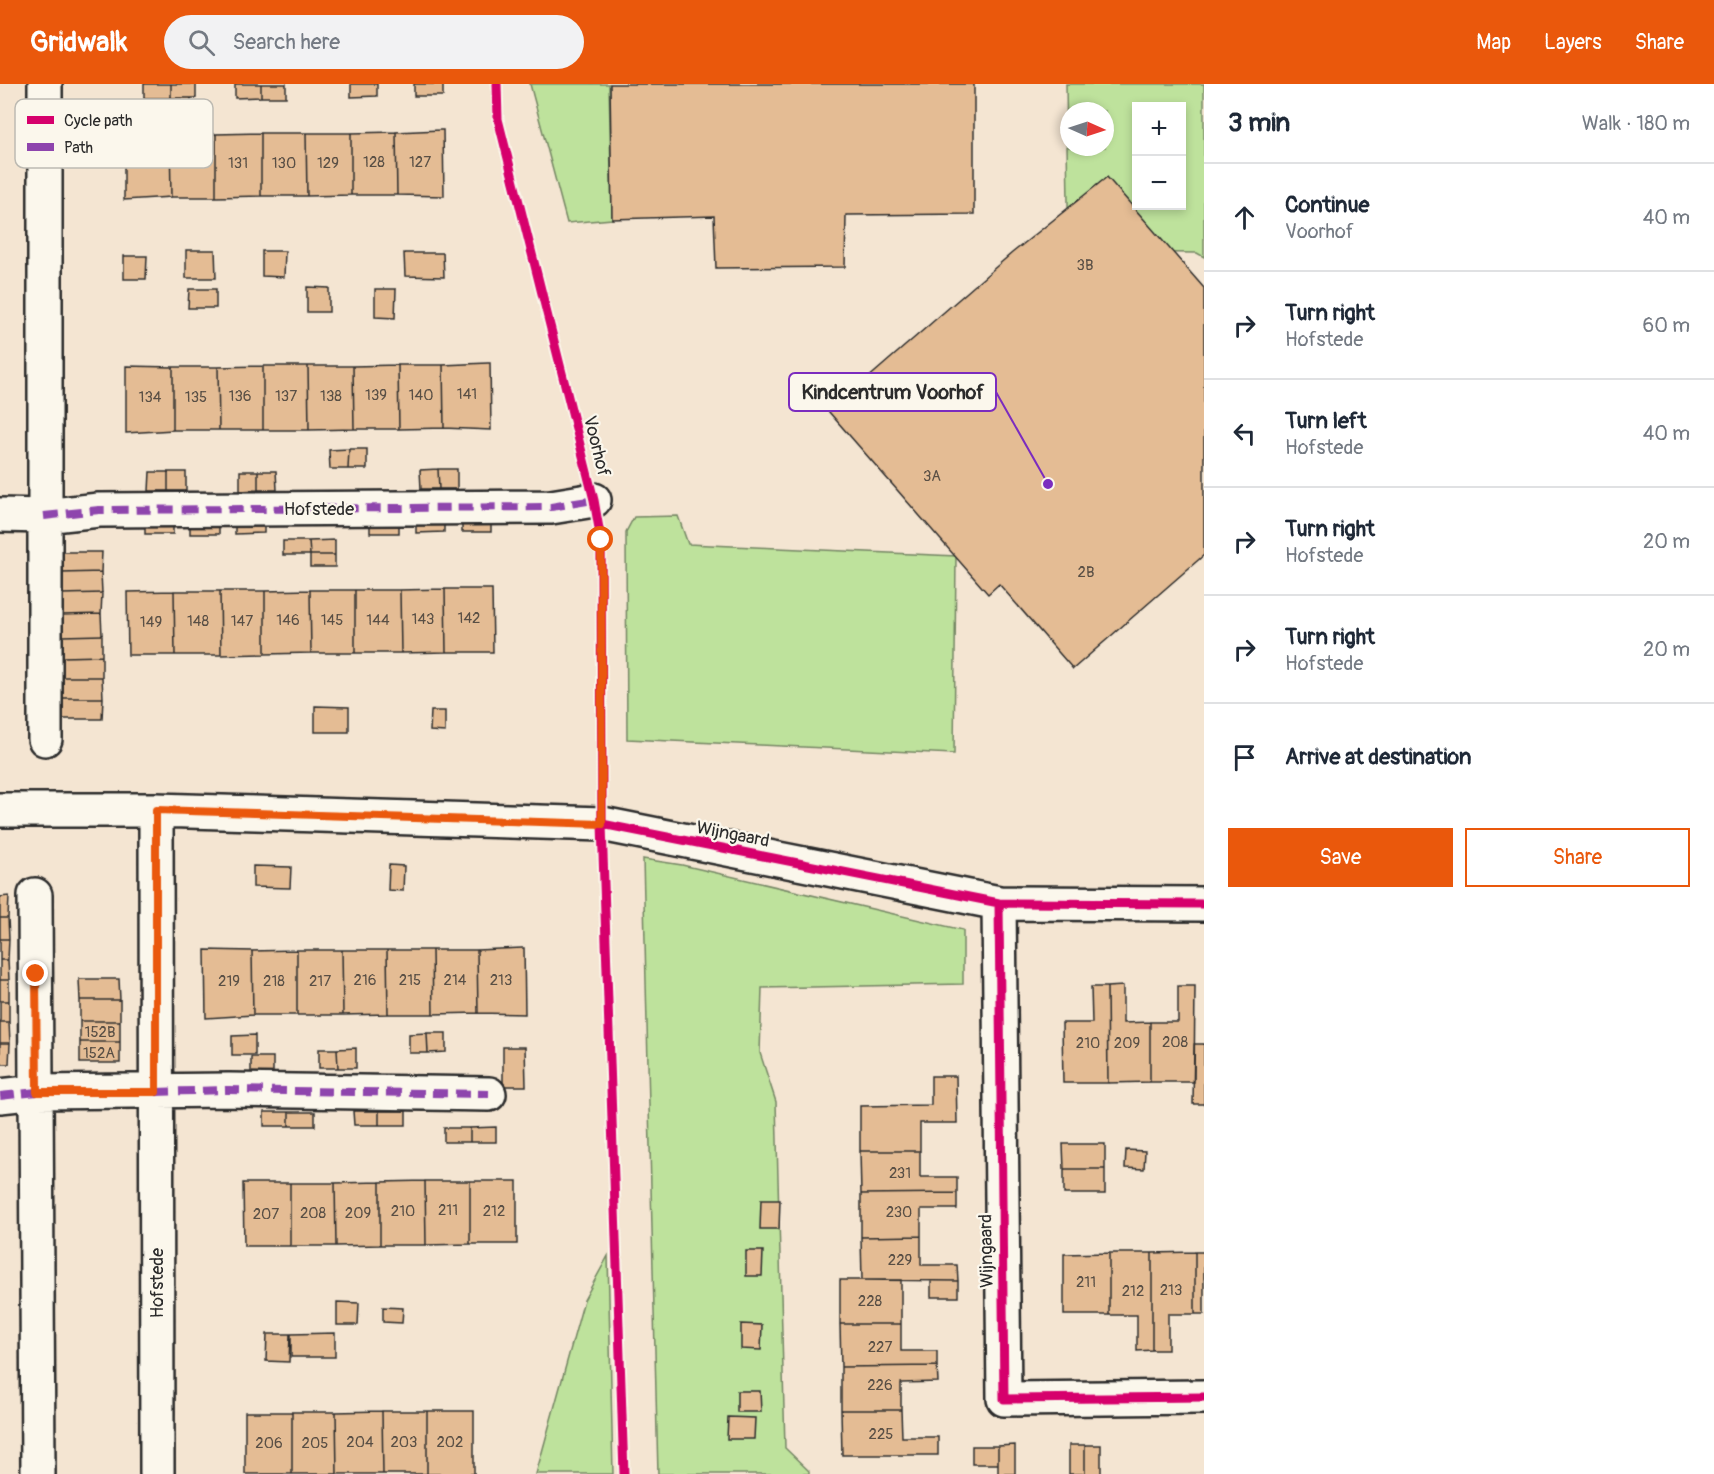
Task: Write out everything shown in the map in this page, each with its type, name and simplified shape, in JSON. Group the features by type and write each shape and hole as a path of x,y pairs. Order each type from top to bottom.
{"street":[{"path":"45,84 45,99"},
{"path":"45,168 45,739"},
{"name":"Hofstede","path":"0,515 44,516 99,510 551,507 594,501"},
{"path":"0,810 156,810"},
{"name":"Hofstede","path":"156,810 157,1474"},
{"name":"Wijngaard","path":"156,810 602,824 999,903 1204,903"},
{"path":"35,895 38,1474"},
{"name":"Wijngaard","path":"999,903 1005,1399 1204,1397"},
{"path":"0,1096 37,1092 229,1090 489,1094"}],"green space":[{"path":"530,84 609,84 612,219 567,223"},
{"path":"1066,84 1204,84 1204,257 1197,253 1103,252 1069,261 1067,156 1114,156 1114,102 1066,102"},
{"path":"678,516 688,544 956,556 954,754 627,739 626,532 634,517"},
{"path":"643,859 682,865 963,930 963,984 762,988 760,1053 776,1102 785,1448 809,1471 809,1474 658,1474"},
{"path":"608,1256 613,1474 536,1474 584,1300"}],"building":[{"path":"144,84 171,84 171,98 144,98"},
{"path":"171,84 196,84 196,98 171,98"},
{"path":"235,84 261,84 261,97 235,98"},
{"path":"261,84 286,84 286,97 261,97"},
{"path":"351,84 377,84 377,96 351,97"},
{"path":"414,84 443,84 443,96 414,96"},
{"path":"610,84 974,84 974,214 846,215 845,267 716,268 714,216 612,219"},
{"path":"443,130 444,196 397,195 396,132"},
{"path":"396,132 397,195 351,195 351,133"},
{"path":"261,133 306,133 307,196 261,196"},
{"path":"261,133 261,196 216,197 216,134"},
{"path":"306,133 351,133 351,195 307,196"},
{"path":"213,134 216,134 216,197 171,197 171,168 213,168"},
{"path":"124,168 171,168 171,197 124,200"},
{"path":"1107,177 1132,206 1132,210 1136,210 1204,288 1204,555 1073,669 999,584 988,594 829,412 1012,253"},
{"path":"186,250 215,250 216,278 186,278"},
{"path":"262,251 285,251 284,277 262,276"},
{"path":"404,253 443,253 444,277 405,276"},
{"path":"124,256 147,256 146,279 124,279"},
{"path":"307,287 329,288 329,312 307,312"},
{"path":"189,289 216,289 216,308 188,308"},
{"path":"375,289 396,289 395,318 375,317"},
{"path":"490,363 491,430 444,428 443,365"},
{"path":"398,365 443,365 444,428 399,429"},
{"path":"398,365 399,429 354,429 353,366"},
{"path":"126,366 173,367 173,430 126,433"},
{"path":"263,366 263,430 219,430 218,367"},
{"path":"263,366 308,366 309,430 263,430"},
{"path":"308,366 353,366 354,429 309,430"},
{"path":"173,367 218,367 219,430 173,430"},
{"path":"349,449 348,469 330,469 329,450"},
{"path":"349,449 367,449 367,469 348,469"},
{"path":"438,469 457,469 457,489 439,489"},
{"path":"438,469 439,489 421,489 420,470"},
{"path":"240,471 258,471 258,490 240,491"},
{"path":"258,471 276,471 277,490 258,490"},
{"path":"150,472 168,472 168,491 149,491"},
{"path":"168,472 186,472 186,491 168,491"},
{"path":"462,517 491,517 491,532 462,532"},
{"path":"370,518 399,518 399,533 370,533"},
{"path":"416,518 444,518 444,532 416,533"},
{"path":"264,519 264,533 235,534 235,520"},
{"path":"145,520 173,520 173,534 145,534"},
{"path":"190,520 219,520 219,534 190,534"},
{"path":"335,540 335,555 310,555 309,541"},
{"path":"283,541 309,541 310,555 283,555"},
{"path":"62,552 102,552 101,572 61,573"},
{"path":"310,555 335,555 335,567 310,567"},
{"path":"101,572 102,593 62,594 61,573"},
{"path":"445,589 446,652 401,653 400,590"},
{"path":"445,589 492,589 493,652 446,652"},
{"path":"310,590 355,590 355,653 311,653"},
{"path":"310,590 311,653 265,654 265,591"},
{"path":"355,590 400,590 401,653 355,653"},
{"path":"174,591 175,655 128,655 127,592"},
{"path":"174,591 220,591 221,655 175,655"},
{"path":"220,591 265,591 265,654 221,655"},
{"path":"102,593 101,614 62,615 62,594"},
{"path":"101,614 102,635 62,636 62,615"},
{"path":"102,635 102,656 63,657 62,636"},
{"path":"102,656 102,677 62,677 63,657"},
{"path":"62,677 102,677 103,698 63,698"},
{"path":"63,698 103,698 102,719 62,719"},
{"path":"315,706 349,707 349,732 315,732"},
{"path":"431,711 445,711 445,732 430,731"},
{"path":"389,865 404,866 403,891 388,890"},
{"path":"253,866 291,867 290,888 253,887"},
{"path":"9,896 8,918 0,918 0,897"},
{"path":"0,918 8,918 9,939 0,939"},
{"path":"0,939 9,939 8,960 0,960"},
{"path":"524,948 525,1014 478,1013 477,950"},
{"path":"205,950 252,951 253,1015 206,1018"},
{"path":"297,950 342,950 343,1015 297,1015"},
{"path":"297,950 297,1015 253,1015 252,951"},
{"path":"342,950 387,950 388,1014 343,1015"},
{"path":"387,950 432,950 433,1014 388,1014"},
{"path":"432,950 477,950 478,1013 433,1014"},
{"path":"0,960 8,960 9,980 0,980"},
{"path":"79,979 119,979 120,1000 80,1000"},
{"path":"0,980 9,980 9,1001 0,1001"},
{"path":"1123,986 1123,1023 1150,1022 1150,1082 1108,1083 1107,987"},
{"path":"1178,986 1195,986 1194,1082 1150,1082 1150,1022 1178,1022"},
{"path":"1091,987 1107,987 1108,1083 1063,1083 1062,1023 1092,1023"},
{"path":"80,1000 120,1000 120,1021 80,1021"},
{"path":"0,1001 9,1001 9,1022 0,1022"},
{"path":"80,1021 120,1021 120,1042 80,1042"},
{"path":"0,1022 9,1022 10,1043 0,1043"},
{"path":"427,1033 428,1053 409,1053 409,1034"},
{"path":"427,1033 446,1033 446,1052 428,1053"},
{"path":"255,1035 255,1055 232,1055 232,1036"},
{"path":"80,1042 120,1042 120,1063 80,1063"},
{"path":"0,1043 10,1043 9,1064 0,1064"},
{"path":"1194,1044 1204,1044 1204,1104 1193,1104"},
{"path":"503,1047 525,1047 526,1086 503,1086"},
{"path":"356,1048 356,1068 338,1068 337,1049"},
{"path":"319,1049 337,1049 338,1068 319,1068"},
{"path":"251,1057 273,1057 273,1078 251,1078"},
{"path":"931,1076 956,1076 957,1123 920,1123 920,1151 860,1151 860,1106 931,1105"},
{"path":"353,1111 379,1111 379,1125 354,1125"},
{"path":"379,1111 406,1111 406,1125 379,1125"},
{"path":"264,1112 289,1112 289,1126 264,1126"},
{"path":"289,1112 315,1112 315,1126 289,1126"},
{"path":"496,1127 496,1142 470,1142 470,1128"},
{"path":"444,1128 470,1128 470,1142 444,1142"},
{"path":"1063,1144 1105,1144 1105,1169 1064,1169"},
{"path":"1126,1150 1145,1151 1144,1169 1125,1168"},
{"path":"860,1151 920,1151 920,1177 957,1177 957,1193 861,1194"},
{"path":"1064,1169 1105,1169 1105,1194 1064,1194"},
{"path":"425,1181 470,1181 470,1244 426,1245"},
{"path":"425,1181 426,1245 380,1245 380,1182"},
{"path":"470,1181 517,1181 517,1244 470,1244"},
{"path":"380,1182 380,1245 336,1246 335,1183"},
{"path":"243,1183 290,1183 290,1246 244,1246"},
{"path":"290,1183 335,1183 336,1246 290,1246"},
{"path":"957,1193 957,1209 921,1209 921,1236 861,1237 861,1194"},
{"path":"761,1200 780,1200 779,1229 760,1229"},
{"path":"921,1236 921,1265 957,1265 958,1281 862,1280 861,1237"},
{"path":"746,1251 763,1251 762,1276 746,1276"},
{"path":"1195,1252 1204,1252 1204,1314 1195,1314"},
{"path":"1195,1252 1195,1314 1168,1314 1168,1350 1152,1350 1152,1253"},
{"path":"1109,1253 1109,1315 1064,1315 1064,1254"},
{"path":"1109,1253 1152,1253 1152,1350 1137,1351 1137,1315 1109,1315"},
{"path":"840,1280 901,1280 901,1324 840,1324"},
{"path":"931,1281 958,1281 958,1297 931,1297"},
{"path":"337,1302 359,1303 358,1325 337,1325"},
{"path":"383,1307 403,1308 402,1323 383,1322"},
{"path":"741,1324 762,1325 761,1350 741,1349"},
{"path":"840,1324 901,1324 901,1351 937,1351 937,1366 841,1367"},
{"path":"335,1333 335,1357 291,1357 291,1334"},
{"path":"267,1334 290,1334 289,1362 266,1361"},
{"path":"937,1366 938,1382 901,1383 901,1410 841,1410 841,1367"},
{"path":"737,1391 760,1391 761,1412 737,1412"},
{"path":"841,1410 901,1410 902,1437 938,1437 938,1455 842,1455"},
{"path":"382,1411 383,1474 337,1474 336,1412"},
{"path":"382,1411 427,1411 427,1474 383,1474"},
{"path":"427,1411 474,1411 474,1474 427,1474"},
{"path":"245,1412 292,1412 292,1474 245,1474"},
{"path":"292,1412 336,1412 337,1474 292,1474"},
{"path":"728,1417 755,1418 754,1439 727,1439"},
{"path":"1015,1445 1015,1474 998,1474 998,1446"},
{"path":"1069,1445 1085,1445 1085,1474 1069,1474"},
{"path":"1085,1445 1101,1445 1101,1474 1085,1474"},
{"path":"972,1446 998,1446 998,1464 972,1464"}],"marked path":[{"path":"44,516 99,510 551,507 594,500"},
{"path":"156,1092 229,1090 489,1094"},
{"path":"0,1096 37,1092"}],"cycle path":[{"name":"Voorhof","path":"497,84 498,119 594,500 601,540 602,824 624,1474"},
{"path":"602,824 999,903 1204,904"},
{"path":"999,903 1004,1399 1204,1397"}],"place":[{"name":"Kindcentrum Voorhof","path":"1048,484"}],"route":[{"path":"36,974 37,1092 156,1092 156,810 602,824 601,540"}]}
